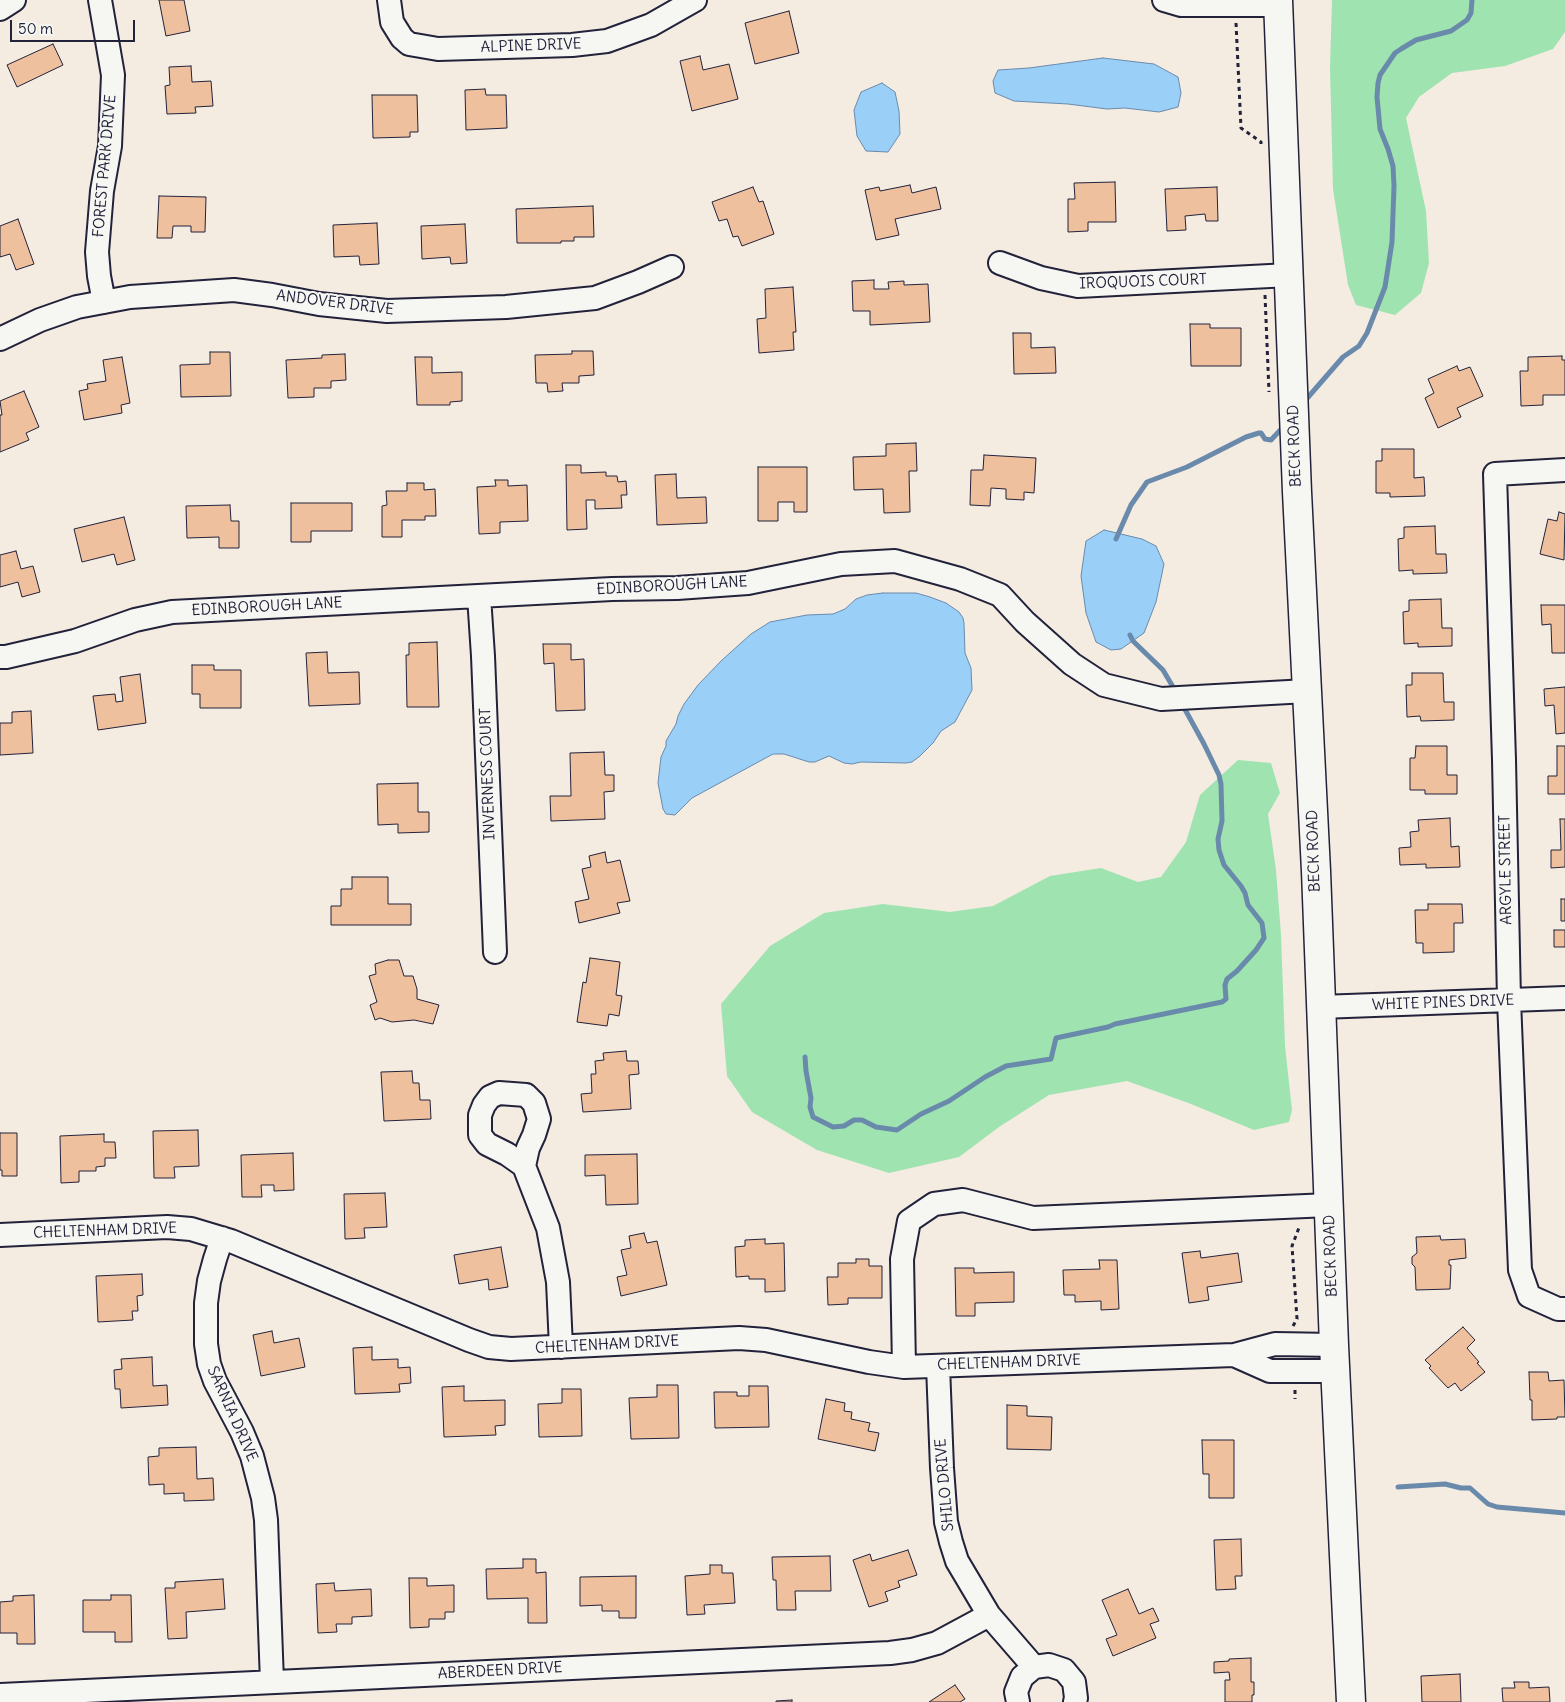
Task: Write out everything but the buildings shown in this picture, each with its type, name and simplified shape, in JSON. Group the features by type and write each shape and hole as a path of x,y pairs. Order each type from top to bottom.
{"main road":[{"name":"BECK ROAD","path":"1278,2 1276,276 1307,691 1351,1702"}],"street":[{"path":"0,9 14,0"},
{"name":"FOREST PARK DRIVE","path":"100,0 113,75 110,146 102,191 97,252 104,302"},
{"name":"ALPINE DRIVE","path":"388,0 392,22 402,38 409,44 423,48 450,49 572,45 607,41 651,25 695,0"},
{"path":"1164,0 1181,5 1235,6 1278,2"},
{"name":"IROQUOIS COURT","path":"1000,263 1041,278 1078,286 1276,276"},
{"name":"ANDOVER DRIVE","path":"0,339 40,320 76,307 130,297 234,290 319,304 387,311 506,307 594,298 672,267"},
{"name":"ARGYLE STREET","path":"1565,470 1495,474 1509,1000 1520,1270 1528,1296 1558,1309 1565,1309"},
{"name":"EDINBOROUGH LANE","path":"0,657 75,641 135,620 172,612 748,583 841,564 895,561 960,579 1000,595 1025,622 1072,664 1104,685 1161,699 1307,691"},
{"name":"INVERNESS COURT","path":"479,596 484,666 495,952"},
{"name":"WHITE PINES DRIVE","path":"1320,1007 1565,998"},
{"path":"524,1166 548,1228 552,1245 558,1282 561,1347"},
{"path":"904,1367 902,1259 909,1221 934,1204 963,1200 1033,1218 1328,1206"},
{"name":"CHELTENHAM DRIVE","path":"0,1235 167,1227 191,1229 222,1238 489,1347 511,1349 739,1338 766,1340 869,1362 904,1367 1234,1355 1275,1344 1292,1345 1335,1358"},
{"name":"SARNIA DRIVE","path":"222,1238 209,1281 205,1317 206,1344 209,1364 215,1381 242,1432 252,1456 263,1498 266,1528 272,1682"},
{"name":"CHELTENHAM DRIVE","path":"1234,1355 1270,1371 1293,1371 1335,1358"},
{"name":"SHILO DRIVE","path":"938,1366 946,1522 957,1560 989,1615 1034,1667"},
{"name":"ABERDEEN DRIVE","path":"1,1696 890,1652 912,1650 937,1643 989,1615"},
{"path":"1018,1702 1016,1692 1022,1677 1034,1667 1049,1664 1064,1670 1074,1682 1075,1702"}],"path":[{"path":"1235,6 1242,128 1261,142 1262,148"},
{"path":"1269,392 1276,276"},
{"path":"1292,1345 1292,1327 1297,1319 1292,1246 1300,1224"},
{"path":"1293,1371 1295,1399"}],"green space":[{"path":"1332,0 1565,0 1565,32 1553,49 1505,66 1452,73 1419,97 1406,118 1426,211 1429,263 1421,293 1395,315 1356,305 1348,285 1333,189 1330,68"},
{"path":"1238,760 1271,763 1280,793 1268,814 1276,870 1281,935 1285,1046 1292,1110 1289,1122 1254,1130 1191,1104 1127,1081 1049,1095 999,1127 959,1157 889,1173 817,1150 752,1112 727,1076 721,1004 770,946 824,913 883,904 950,912 993,906 1050,876 1101,868 1138,882 1161,877 1186,842 1200,795"}],"water":[{"path":"1103,58 1154,64 1178,77 1181,93 1178,107 1159,112 1125,108 1107,109 1068,104 1014,101 995,93 993,81 998,70 1029,68"},
{"path":"882,83 895,92 899,111 900,134 888,152 866,151 857,136 854,110 861,92"},
{"path":"1104,530 1142,539 1156,546 1164,564 1156,602 1144,633 1121,649 1111,650 1096,642 1086,613 1081,576 1086,541"},
{"path":"916,593 930,597 946,603 959,612 963,618 965,653 971,668 972,690 955,722 941,731 933,743 912,762 861,762 852,764 844,763 829,756 815,762 809,762 784,754 773,754 692,798 675,815 666,814 663,809 658,783 661,757 666,741 676,724 684,704 698,685 721,661 751,634 770,622 807,615 833,614 845,609 856,599 867,595"}],"waterway":[{"path":"1303,403 1343,357 1359,346 1367,333 1385,287 1392,242 1394,186 1393,166 1380,129 1377,97 1380,75 1395,53 1401,49 1416,40 1451,31 1467,20 1471,13 1472,0"},
{"path":"1116,539 1131,505 1147,482 1187,467 1246,437 1261,433 1265,439 1271,440 1285,425"},
{"path":"1130,635 1133,641 1163,670 1176,692"},
{"path":"805,1057 811,1098 810,1107 813,1117 833,1127 844,1126 854,1120 862,1120 876,1127 897,1130 921,1114 949,1101 985,1077 1006,1066 1051,1059 1056,1038 1222,1002 1226,999 1225,985 1227,979 1256,950 1264,938 1262,923 1248,905 1241,886 1224,865 1218,839 1222,821 1219,775 1182,704"},
{"path":"1398,1487 1445,1484 1470,1488 1488,1504 1497,1507 1565,1513"}]}
